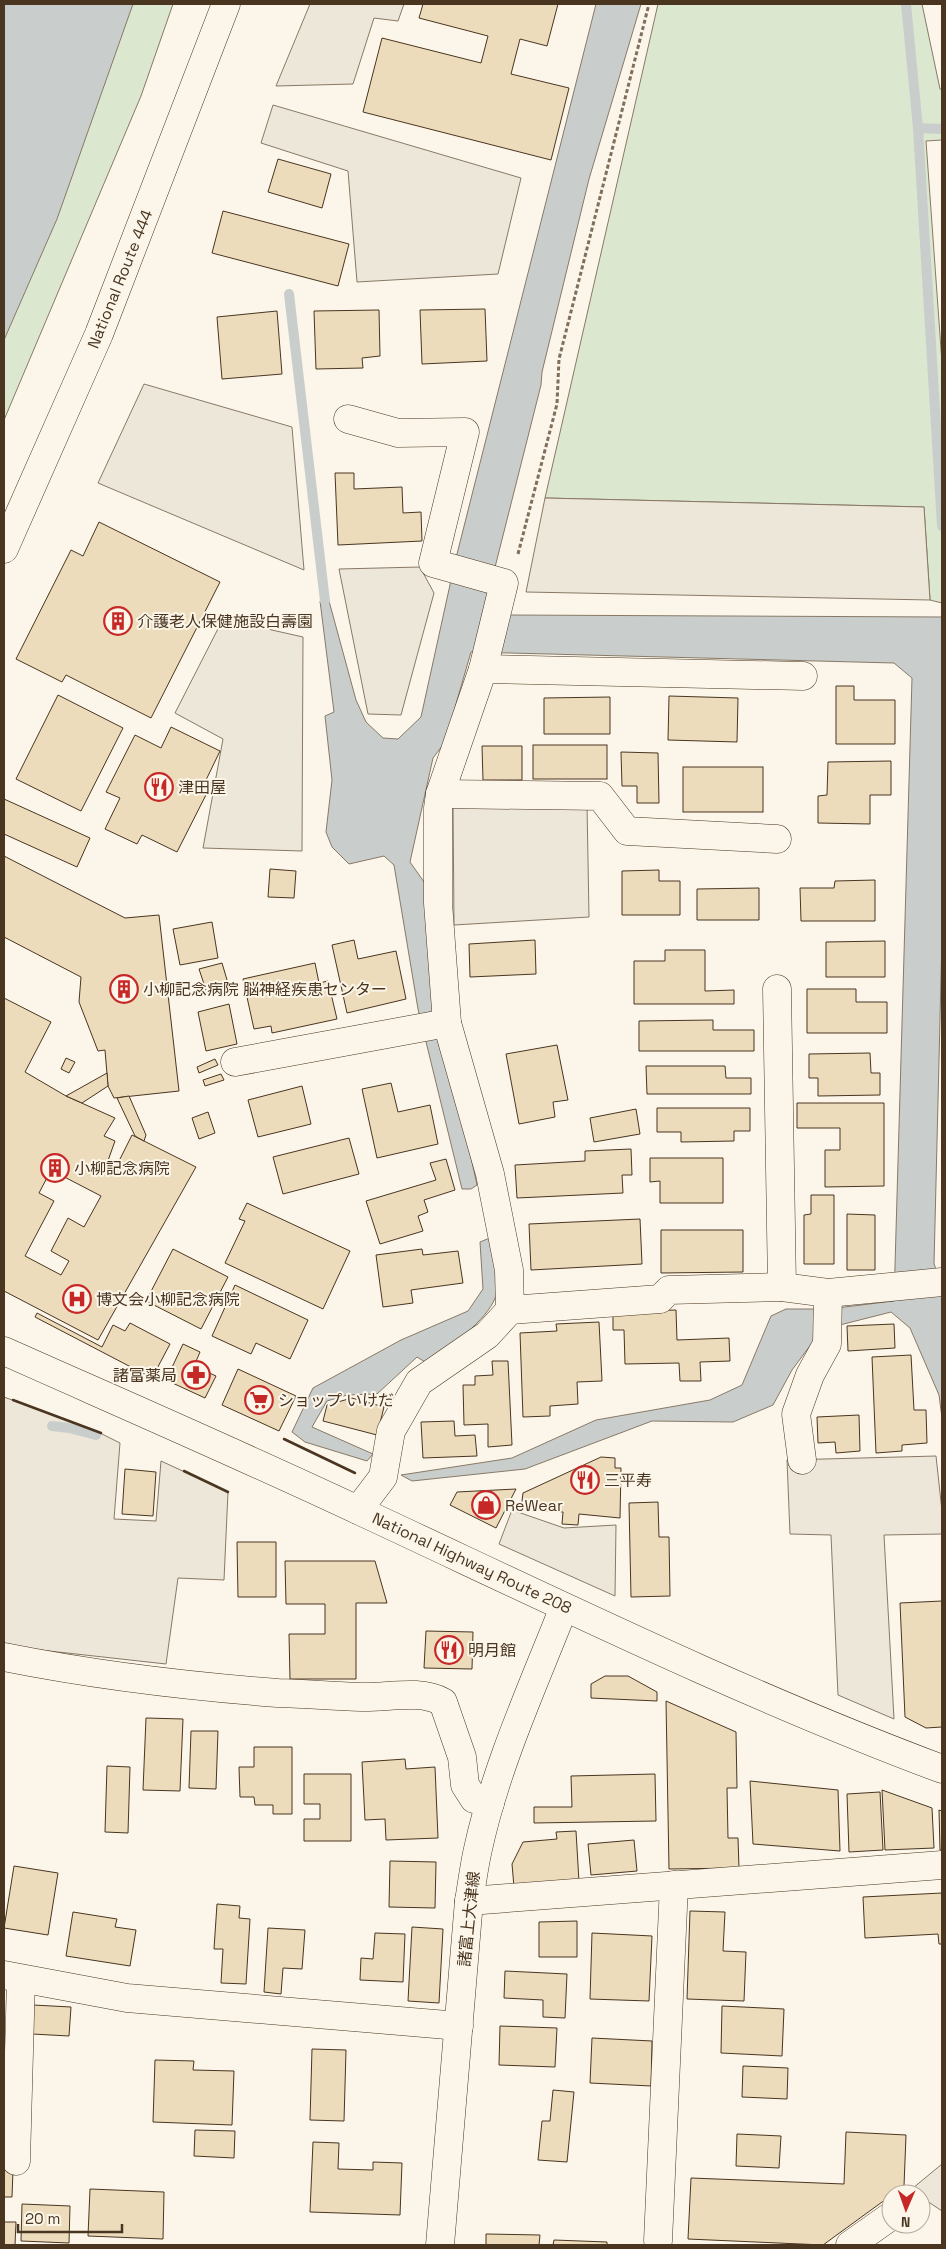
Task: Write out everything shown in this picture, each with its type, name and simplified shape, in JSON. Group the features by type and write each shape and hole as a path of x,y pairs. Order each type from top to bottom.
{"main road":[{"name":"National Route 444","path":"4,550 99,334 226,4"},
{"path":"348,419 398,433 465,432 433,563 502,594 483,669 440,794 438,808 438,903 448,1022 490,1174 509,1270 510,1310"},
{"path":"483,669 803,676"},
{"path":"440,794 600,796 628,831 777,839"},
{"path":"777,989 782,1287"},
{"path":"235,1062 448,1022"},
{"path":"358,1510 383,1477 391,1431 419,1382 486,1335 510,1310 660,1299 669,1290 782,1287 828,1293 942,1282"},
{"path":"802,1460 796,1414 810,1375 827,1344 828,1293"},
{"name":"National Highway Route 208","path":"4,1350 358,1510 564,1607 870,1742 942,1770"},
{"name":"諸富上大津線","path":"440,2245 469,1901 478,1849 490,1803 564,1607"},
{"path":"4,1657 63,1669 132,1679 267,1692 363,1697 431,1696 443,1702 462,1757 465,1785 474,1799 490,1803"},
{"path":"469,1901 942,1865"},
{"path":"658,2241 674,1886"},
{"path":"16,2161 12,1977 127,1998 458,2026"},
{"path":"850,2245 881,2223"}],"path":[{"path":"502,594 517,560 557,404 559,359 649,4"}],"green space":[{"path":"105,4 173,4 141,96 4,420 4,279"},
{"path":"658,4 922,4 940,89 942,90 942,140 926,141 942,363 942,603 930,600 924,507 545,498"}],"shaded area":[{"path":"4,4 133,4 57,219 4,340"},
{"path":"310,4 404,4 398,21 374,18 353,84 276,86"},
{"path":"596,4 641,4 589,179 542,372 541,385 488,595 507,615 942,617 942,938 934,1264 942,1284 942,1418 939,1395 910,1328 891,1312 828,1328 815,1339 792,1370 773,1405 733,1422 652,1421 525,1469 412,1481 401,1475 512,1458 596,1420 710,1400 742,1385 771,1316 786,1309 828,1309 894,1301 912,678 894,663 471,652 445,742 433,758 410,862 429,889 440,1014 477,1185 471,1189 462,1189 418,1009 394,865 384,856 349,864 332,847 326,832 332,780 325,716 334,712 320,601 329,601 356,700 366,722 383,738 398,739 421,717 455,562"},
{"path":"273,105 521,178 498,274 357,282 348,171 261,143"},
{"path":"144,384 292,427 304,570 98,483"},
{"path":"545,498 924,507 930,600 526,592"},
{"path":"420,567 434,593 401,715 368,714 339,569"},
{"path":"223,619 303,637 302,851 203,848 223,739 175,713"},
{"path":"453,804 587,804 589,917 454,925"},
{"path":"492,1237 498,1268 497,1290 491,1306 476,1324 430,1365 417,1357 377,1394 347,1395 327,1401 312,1427 373,1454 367,1461 305,1442 292,1432 313,1388 401,1340 468,1311 483,1289 480,1242"},
{"path":"4,1397 100,1433 120,1443 114,1519 156,1521 161,1461 228,1492 224,1580 178,1578 166,1664 31,1649 4,1643"},
{"path":"936,1456 942,1511 942,1534 884,1535 894,1719 838,1695 831,1535 790,1534 787,1460"},
{"path":"512,1510 564,1528 616,1525 615,1596 499,1544"},
{"path":"942,2164 942,2211 931,2204 931,2184 918,2184"}],"building":[{"path":"423,4 558,4 547,46 520,39 511,74 569,88 551,160 363,112 382,38 481,63 488,36 419,18"},
{"path":"278,159 331,174 322,208 268,192"},
{"path":"223,211 349,244 338,286 212,253"},
{"path":"485,309 487,361 422,364 420,310"},
{"path":"379,310 380,356 362,358 363,368 316,369 314,311"},
{"path":"277,311 282,374 222,379 217,317"},
{"path":"335,473 354,473 354,489 402,487 403,513 421,512 422,541 338,545"},
{"name":"介護老人保健施設白壽園","path":"99,522 220,582 151,718 66,675 62,682 16,659 71,550 83,556"},
{"path":"836,686 854,686 854,700 895,700 895,744 836,744"},
{"path":"58,695 123,728 81,811 16,779"},
{"path":"669,696 738,698 737,742 668,740"},
{"path":"610,697 610,734 544,734 544,698"},
{"name":"津田屋","path":"171,727 220,751 206,780 212,783 177,852 142,835 137,844 105,829 120,798 106,792 135,735 161,748"},
{"path":"533,745 607,745 607,779 533,779"},
{"path":"482,746 522,746 522,780 483,780"},
{"path":"621,752 658,753 659,803 637,803 637,786 622,786"},
{"path":"891,761 891,795 870,795 870,824 818,823 818,796 827,795 828,762"},
{"path":"683,767 763,767 763,812 683,812"},
{"path":"4,799 90,838 77,867 4,834"},
{"name":"小柳記念病院 脳神経疾患センター","path":"4,856 125,918 159,915 179,1091 114,1098 108,1086 105,1050 98,1051 79,1002 81,977 4,937"},
{"path":"270,869 296,871 294,898 268,897"},
{"path":"659,870 659,881 680,881 680,915 622,915 622,871"},
{"path":"875,880 875,921 801,921 800,888 834,888 835,881"},
{"path":"759,888 759,920 697,920 697,889"},
{"path":"212,922 218,958 180,965 173,929"},
{"path":"354,940 358,959 396,951 406,999 347,1013 332,945"},
{"path":"535,940 536,974 470,977 469,944"},
{"path":"885,941 885,977 826,977 826,942"},
{"path":"665,950 705,950 705,991 734,990 734,1004 634,1004 634,961 665,961"},
{"path":"222,963 230,990 208,996 199,969"},
{"path":"315,963 319,983 328,981 337,1019 272,1033 271,1026 254,1029 243,979"},
{"path":"807,989 856,989 856,1002 887,1002 887,1033 807,1033"},
{"name":"小柳記念病院","path":"4,998 51,1022 25,1072 66,1096 115,1118 104,1136 115,1141 105,1169 113,1173 132,1135 196,1167 98,1340 4,1291","holes":["51,1170 101,1196 84,1227 68,1218 51,1251 69,1261 61,1275 25,1256 54,1201 39,1193"]},
{"path":"229,1004 237,1044 206,1051 198,1012"},
{"path":"713,1020 713,1030 754,1030 754,1051 639,1051 639,1021"},
{"path":"557,1045 568,1100 553,1102 555,1117 519,1124 506,1054"},
{"path":"870,1053 871,1073 880,1073 880,1095 818,1096 818,1078 809,1078 809,1054"},
{"path":"66,1058 75,1062 69,1073 61,1069"},
{"path":"215,1059 218,1065 199,1073 197,1067"},
{"path":"646,1066 725,1066 726,1078 751,1078 751,1094 647,1094"},
{"path":"107,1073 108,1086 82,1103 66,1096"},
{"path":"221,1074 224,1080 205,1086 203,1080"},
{"path":"391,1083 398,1112 430,1105 438,1144 377,1158 362,1089"},
{"path":"302,1086 311,1124 258,1137 248,1100"},
{"path":"129,1096 146,1135 144,1141 135,1136 117,1098"},
{"path":"797,1103 884,1103 884,1186 825,1187 825,1150 840,1150 840,1128 797,1128"},
{"path":"657,1108 750,1108 750,1131 734,1131 734,1141 681,1142 681,1132 657,1132"},
{"path":"636,1109 640,1134 594,1142 590,1118"},
{"path":"208,1112 215,1133 199,1139 192,1118"},
{"path":"349,1138 359,1174 283,1194 273,1157"},
{"path":"631,1149 632,1175 622,1175 623,1193 517,1198 515,1165 585,1161 585,1151"},
{"path":"650,1158 723,1158 723,1203 660,1203 660,1181 650,1182"},
{"path":"446,1159 455,1190 424,1200 428,1212 418,1216 423,1231 380,1244 366,1201 436,1180 430,1163"},
{"path":"811,1195 834,1195 834,1264 804,1264 804,1215 811,1214"},
{"path":"247,1203 350,1251 323,1309 225,1263 245,1221 239,1219"},
{"path":"847,1214 875,1215 875,1270 847,1270"},
{"path":"640,1219 642,1264 531,1270 529,1224"},
{"path":"661,1230 743,1230 743,1272 661,1273"},
{"path":"173,1249 228,1277 201,1329 146,1301"},
{"path":"422,1249 423,1255 458,1251 463,1283 411,1290 413,1303 383,1307 376,1255"},
{"path":"235,1285 308,1320 290,1359 256,1343 251,1354 212,1336"},
{"path":"676,1310 677,1340 729,1338 730,1361 700,1362 701,1381 680,1381 679,1363 625,1364 624,1330 613,1330 613,1312"},
{"path":"37,1313 102,1347 113,1325 125,1331 130,1323 170,1344 152,1378 35,1317"},
{"path":"599,1322 602,1381 577,1382 578,1404 550,1406 550,1416 523,1417 520,1333 557,1331 556,1324"},
{"path":"894,1324 895,1348 848,1351 847,1326"},
{"path":"183,1344 200,1352 194,1366 216,1376 205,1398 166,1380"},
{"path":"911,1355 914,1410 926,1410 927,1443 902,1445 902,1451 876,1453 872,1357"},
{"path":"492,1361 508,1361 512,1445 488,1447 488,1424 464,1425 463,1385 475,1385 475,1376 493,1375"},
{"name":"ショップ いけだ","path":"238,1369 296,1396 279,1431 222,1405"},
{"path":"352,1398 384,1407 377,1435 323,1421 327,1405"},
{"path":"859,1415 860,1451 836,1453 835,1442 818,1443 817,1417"},
{"path":"454,1421 455,1436 475,1435 477,1456 423,1458 421,1422"},
{"name":"三平寿","path":"601,1457 615,1458 615,1468 621,1468 620,1518 579,1514 578,1525 562,1524 563,1512 521,1509 523,1493"},
{"path":"125,1469 156,1472 153,1516 122,1514"},
{"path":"516,1489 496,1528 450,1505 457,1492"},
{"path":"658,1502 659,1537 669,1537 670,1596 631,1597 629,1503"},
{"path":"237,1542 276,1542 276,1597 238,1597"},
{"path":"285,1561 375,1561 387,1603 356,1603 356,1679 290,1679 289,1634 325,1634 325,1604 286,1604"},
{"path":"942,1601 942,1727 926,1728 905,1717 900,1603"},
{"name":"明月館","path":"426,1631 473,1632 472,1669 424,1668"},
{"path":"605,1676 628,1676 657,1692 657,1701 591,1698 591,1684"},
{"path":"666,1701 736,1732 737,1788 727,1788 728,1838 738,1838 739,1868 669,1869"},
{"path":"146,1718 183,1719 180,1791 143,1790"},
{"path":"191,1731 218,1731 216,1789 189,1788"},
{"path":"254,1747 292,1747 292,1814 273,1814 273,1805 255,1805 254,1797 240,1797 239,1767 254,1767"},
{"path":"405,1759 406,1769 435,1767 438,1838 386,1840 385,1819 365,1820 362,1762"},
{"path":"107,1766 130,1767 128,1833 105,1832"},
{"path":"304,1774 351,1774 351,1841 304,1841 304,1819 320,1819 320,1804 304,1804"},
{"path":"655,1774 656,1821 534,1823 534,1807 572,1807 571,1776"},
{"path":"750,1781 838,1790 840,1851 753,1844"},
{"path":"882,1790 932,1808 934,1848 885,1850"},
{"path":"880,1792 883,1850 849,1852 847,1794"},
{"path":"939,1810 942,1811 942,1850 940,1850"},
{"path":"576,1831 579,1882 514,1887 512,1864 523,1842 557,1839 556,1832"},
{"path":"634,1840 637,1871 591,1875 588,1844"},
{"path":"390,1861 436,1862 435,1908 389,1907"},
{"path":"14,1866 58,1873 48,1935 4,1928"},
{"path":"942,1893 942,1944 939,1944 938,1934 865,1938 863,1897"},
{"path":"217,1904 240,1906 239,1918 250,1919 246,1984 221,1983 223,1949 214,1949"},
{"path":"690,1911 725,1912 723,1951 746,1952 744,2001 687,1999"},
{"path":"73,1912 117,1919 115,1927 136,1930 130,1966 66,1956"},
{"path":"577,1921 577,1957 539,1957 539,1922"},
{"path":"412,1927 443,1929 439,2003 408,2001"},
{"path":"268,1928 305,1930 302,1969 283,1968 281,1994 264,1992"},
{"path":"375,1933 405,1934 403,1982 360,1980 361,1958 373,1959"},
{"path":"592,1933 652,1936 649,2001 590,1999"},
{"path":"505,1971 567,1974 565,2018 543,2017 543,2000 504,1998"},
{"path":"33,2005 71,2007 69,2036 32,2034"},
{"path":"722,2006 784,2009 782,2056 721,2053"},
{"path":"500,2026 557,2028 555,2067 499,2065"},
{"path":"592,2038 652,2041 651,2086 590,2083"},
{"path":"4,2045 7,2045 4,2119"},
{"path":"312,2049 346,2050 344,2121 310,2120"},
{"path":"155,2060 194,2061 193,2070 234,2071 232,2125 153,2122"},
{"path":"743,2066 788,2068 787,2099 742,2097"},
{"path":"553,2090 574,2092 567,2162 538,2160 542,2121 550,2121"},
{"path":"195,2130 235,2131 234,2158 194,2156"},
{"path":"846,2132 906,2135 904,2184 881,2184 881,2203 823,2245 688,2239 691,2178 844,2184"},
{"path":"737,2134 781,2136 779,2168 736,2166"},
{"path":"313,2142 339,2143 338,2169 373,2170 373,2162 402,2163 400,2215 310,2212"},
{"path":"4,2170 13,2170 12,2197 4,2197"},
{"path":"90,2189 164,2192 163,2239 88,2236"},
{"path":"22,2204 70,2206 69,2243 21,2241"},
{"path":"4,2222 16,2222 15,2245 4,2245"},
{"path":"486,2234 540,2235 539,2245 486,2245"},
{"path":"554,2240 607,2242 607,2245 553,2245"}],"waterway":[{"path":"906,4 918,128"},
{"path":"942,129 918,128 942,526"},
{"path":"289,294 325,601"},
{"path":"52,1426 96,1435"}],"wall":[{"path":"13,1400 101,1433"},
{"path":"284,1439 355,1473"},
{"path":"184,1471 228,1492"}],"place":[{"name":"介護老人保健施設白壽園","path":"118,621"},
{"name":"津田屋","path":"159,787"},
{"name":"小柳記念病院 脳神経疾患センター","path":"124,989"},
{"name":"小柳記念病院","path":"55,1168"},
{"name":"博文会小柳記念病院","path":"77,1299"},
{"name":"諸富薬局","path":"196,1375"},
{"name":"ショップ いけだ","path":"259,1400"},
{"name":"三平寿","path":"585,1480"},
{"name":"ReWear","path":"486,1505"},
{"name":"明月館","path":"449,1650"}]}
